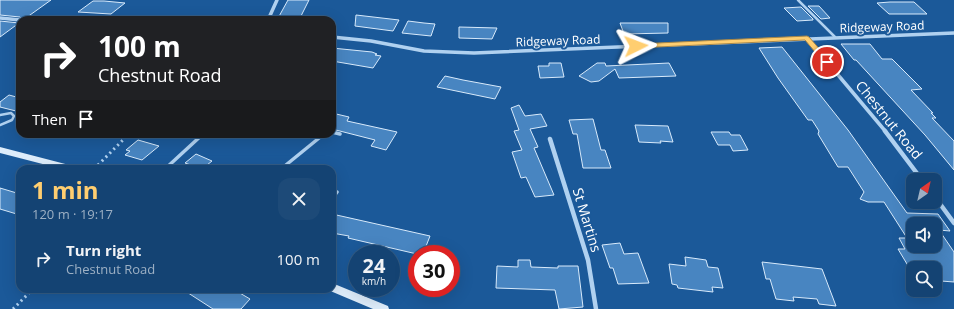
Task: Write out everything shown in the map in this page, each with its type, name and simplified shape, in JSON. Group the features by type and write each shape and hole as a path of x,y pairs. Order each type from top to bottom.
{"street":[{"path":"270,16 277,0"},
{"path":"0,18 16,20"},
{"name":"Ridgeway Road","path":"336,37 371,41 424,51 474,53 954,33"},
{"name":"Chestnut Road","path":"807,38 898,147 917,173"},
{"name":"St Martins","path":"550,139 588,260 596,309"},
{"path":"0,150 58,165"},
{"path":"942,207 954,223"},
{"path":"336,289 384,309"}],"lane":[{"path":"798,0 836,37"},
{"path":"0,115 11,113 14,116 12,120 0,125"},
{"path":"336,133 340,134"},
{"path":"169,165 199,138"},
{"path":"285,165 319,138"}],"path":[{"path":"98,165 125,138"},
{"path":"13,309 29,293"}],"building":[{"path":"0,0 51,0 29,16 0,15"},
{"path":"288,0 309,0 301,16 279,16"},
{"path":"93,1 125,3 111,14 78,12"},
{"path":"914,2 927,14 889,14 877,3"},
{"path":"808,6 819,6 830,18 821,19"},
{"path":"801,7 813,20 797,21 784,8"},
{"path":"356,15 399,20 393,31 355,26"},
{"path":"0,21 16,23 16,25 0,37"},
{"path":"408,21 435,24 431,36 402,33"},
{"path":"620,23 668,23 668,33 624,34"},
{"path":"459,27 497,28 492,39 459,38"},
{"path":"841,44 870,44 882,59 892,59 922,89 911,90 936,118 932,118 954,141 954,170 925,135 856,60 854,60"},
{"path":"782,47 848,130 907,213 938,214 940,217 906,217 906,236 884,202 868,202 860,199 864,192 848,167 838,167 818,134 819,131 812,120 808,120 759,48"},
{"path":"336,48 372,52 377,54 375,55 381,56 373,68 336,62"},
{"path":"549,63 561,63 564,77 540,78 538,66 549,66"},
{"path":"597,63 605,63 606,66 669,63 676,76 619,78 615,69 599,81 591,82 579,76"},
{"path":"445,76 501,87 495,99 437,87"},
{"path":"9,95 16,97 16,111 0,107 0,102"},
{"path":"519,105 525,116 541,114 547,126 530,129 538,147 534,148 554,195 535,197 526,177 521,178 512,152 522,150 514,131 519,130 511,108"},
{"path":"336,114 349,117 347,121 397,132 386,150 371,146 375,140 336,130"},
{"path":"593,119 601,150 605,150 611,168 583,168 577,134 573,134 569,120"},
{"path":"635,125 668,126 673,142 639,142"},
{"path":"711,132 729,132 731,135 740,135 748,150 733,151 730,145 718,145"},
{"path":"138,140 159,146 142,160 125,155 130,151 126,150"},
{"path":"196,154 212,161 207,165 191,165 185,163"},
{"path":"0,188 16,193 16,214 0,209"},
{"path":"336,215 430,236 426,245 408,245 408,252 400,250 400,245 378,245 348,238 349,236 336,234"},
{"path":"942,220 950,231 942,230"},
{"path":"942,234 954,252 954,282 942,281 942,261 906,261 906,262 898,249 905,249 899,238 906,238 906,253 942,253"},
{"path":"620,243 624,254 638,253 649,283 618,284 613,268 610,268 602,245"},
{"path":"685,257 706,260 708,267 718,268 723,288 712,287 713,292 678,288 677,285 672,284 669,264 686,266"},
{"path":"518,260 530,260 531,267 558,268 558,266 578,266 583,307 559,309 555,290 496,288 497,266 518,267"},
{"path":"762,262 822,269 836,306 819,304 817,299 793,297 794,301 776,299 770,279 766,279"},
{"path":"188,293 240,293 250,299 241,309 213,309"}],"route":[{"path":"636,46 807,38 827,62"}]}
